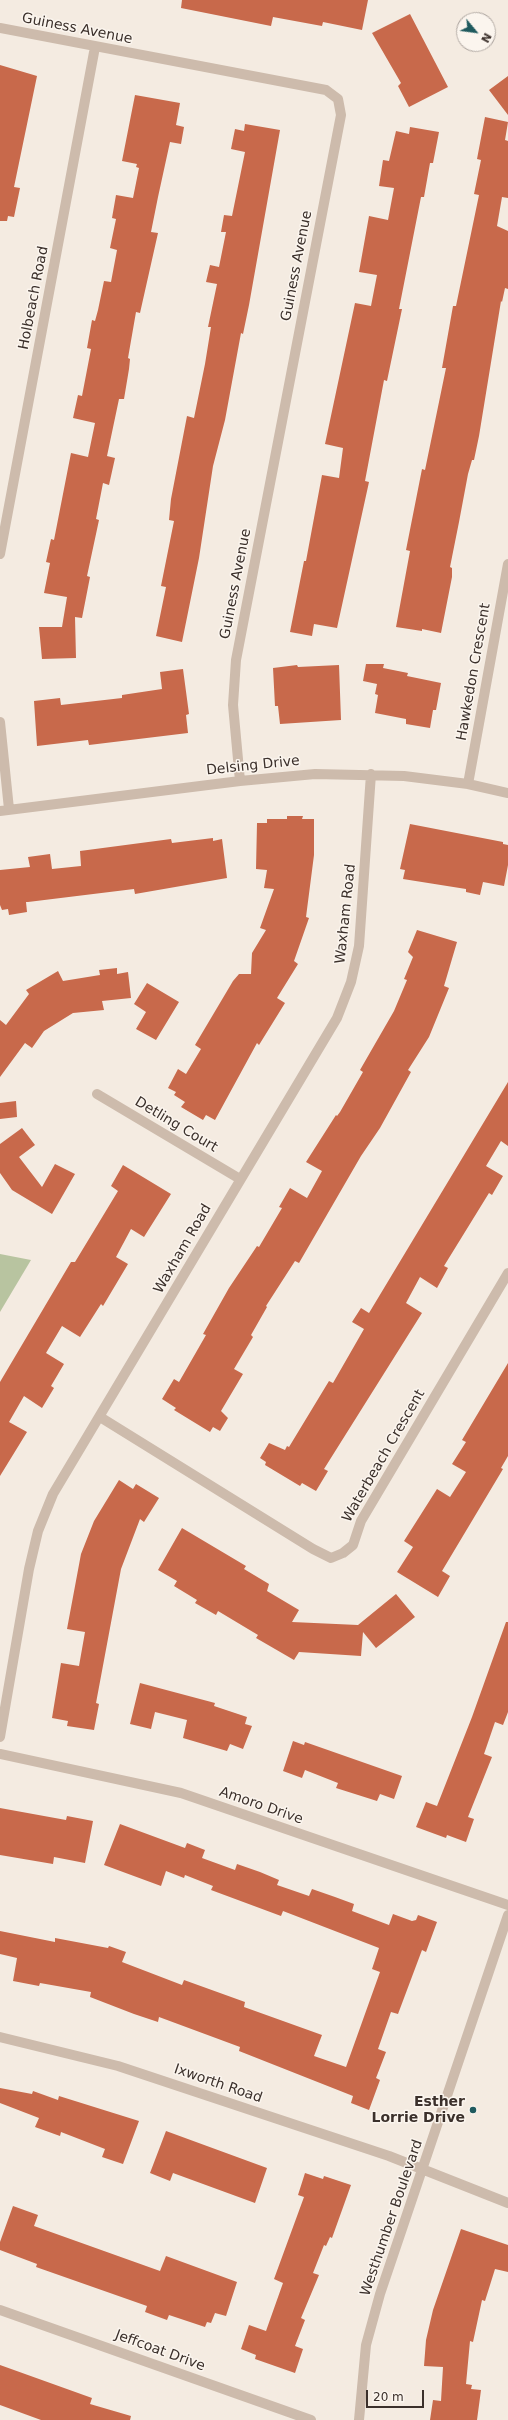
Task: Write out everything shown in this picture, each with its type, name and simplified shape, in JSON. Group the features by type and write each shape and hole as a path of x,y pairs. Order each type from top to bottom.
{"street":[{"name":"Guiness Avenue","path":"0,28 326,90 338,99 341,115 236,660 232,705 240,781"},
{"name":"Holbeach Road","path":"0,554 95,47"},
{"name":"Hawkedon Crescent","path":"468,784 508,564"},
{"path":"0,722 5,810"},
{"name":"Delsing Drive","path":"5,810 240,781 315,774 371,774 468,784 508,792"},
{"name":"Waxham Road","path":"0,1737 29,1569 38,1531 53,1494 337,1018 351,982 359,946 371,774"},
{"name":"Detling Court","path":"97,1094 240,1179"},
{"name":"Waterbeach Crescent","path":"100,1417 313,1549 331,1558 343,1553 353,1545 361,1521 508,1273"},
{"name":"Amoro Drive","path":"0,1754 181,1793 508,1905"},
{"name":"Westhumber Boulevard","path":"359,2420 366,2345 380,2294 508,1915"},
{"name":"Ixworth Road","path":"0,2037 118,2066 389,2156 422,2170"},
{"path":"422,2170 508,2203"},
{"name":"Jeffcoat Drive","path":"0,2310 311,2420"}],"green space":[{"path":"0,1254 31,1260 0,1312"}],"building":[{"path":"182,0 368,0 362,30 323,22 322,26 273,17 271,26 181,8"},
{"path":"410,14 448,87 409,107 398,86 401,83 372,33"},
{"path":"0,65 37,76 14,187 20,188 14,217 8,216 7,221 0,221"},
{"path":"508,76 508,115 489,90"},
{"path":"135,95 180,103 176,125 184,127 181,144 170,142 158,197 151,232 158,233 140,313 136,312 128,358 130,359 124,399 119,399 107,456 115,458 109,485 103,483 96,519 99,520 87,576 90,577 82,618 75,617 76,658 42,659 39,627 62,627 67,597 44,593 50,563 46,562 51,539 54,540 71,453 88,457 95,423 73,418 78,395 82,396 91,349 87,348 92,320 95,321 104,281 111,282 117,250 110,248 116,219 112,218 116,195 133,198 139,168 136,167 137,164 122,161"},
{"path":"485,117 508,122 505,140 508,141 508,198 502,197 497,226 508,231 508,289 505,288 502,302 501,301 479,436 474,460 472,460 468,474 450,567 452,568 452,577 441,633 422,629 422,631 396,627 410,551 406,550 422,469 425,470 446,368 442,368 453,306 456,306 479,195 474,194 481,160 477,159"},
{"path":"245,124 280,130 249,305 243,334 241,333 225,420 213,466 199,558 182,642 156,636 166,587 161,586 174,521 169,520 171,499 187,416 194,418 211,327 208,327 217,284 206,282 210,265 219,267 226,232 221,232 224,215 232,216 245,152 231,149 235,129 244,131"},
{"path":"410,127 439,132 433,163 430,163 424,197 421,197 399,309 402,309 387,381 384,380 365,481 369,482 337,628 314,624 312,636 290,632 304,561 306,561 322,475 339,478 343,448 325,444 355,303 371,306 377,275 359,272 369,216 388,220 394,188 379,186 383,160 389,161 396,131 409,134"},
{"path":"366,664 384,664 383,668 408,673 407,676 441,683 436,710 433,710 430,728 406,724 406,719 375,713 378,695 375,694 377,684 363,681"},
{"path":"297,665 298,667 339,665 341,720 280,724 278,706 275,706 273,668"},
{"path":"183,669 189,714 186,715 188,733 89,745 88,740 37,746 34,701 60,698 61,705 122,698 122,695 162,689 160,672"},
{"path":"287,816 303,816 302,819 314,819 314,855 306,917 309,918 294,961 298,964 277,998 285,1003 259,1045 257,1043 215,1120 206,1115 203,1120 181,1107 185,1102 174,1095 176,1092 168,1088 178,1069 186,1074 201,1049 195,1045 233,981 239,974 251,974 252,953 266,930 260,928 274,889 264,888 267,870 256,869 257,823 267,823 267,819 287,819"},
{"path":"410,824 503,842 503,844 508,845 508,865 504,886 483,882 480,895 466,892 466,889 403,879 405,870 400,869"},
{"path":"213,838 213,841 222,839 227,878 135,894 134,889 26,902 27,912 9,915 8,909 2,910 0,905 0,870 30,867 28,857 50,854 52,869 81,866 80,851 171,839 172,843"},
{"path":"417,930 457,942 444,986 449,988 429,1037 408,1070 411,1072 380,1128 361,1156 299,1263 295,1261 266,1306 267,1307 251,1335 253,1337 234,1369 243,1374 221,1411 228,1418 220,1431 213,1427 210,1432 174,1410 176,1408 162,1399 174,1379 179,1382 206,1335 203,1334 229,1288 257,1246 259,1247 282,1208 279,1207 290,1188 307,1198 322,1171 306,1162 336,1115 337,1116 340,1112 363,1072 360,1070 394,1011 407,980 404,979 413,957 408,952"},
{"path":"117,968 117,974 128,972 131,998 102,1001 104,1010 73,1013 44,1031 32,1048 25,1043 0,1077 0,1020 6,1025 29,994 26,990 58,971 63,981 100,975 99,970"},
{"path":"147,983 179,1002 156,1040 136,1029 146,1012 134,1004"},
{"path":"508,1082 508,1146 501,1141 486,1166 503,1176 492,1195 489,1193 444,1266 448,1268 437,1288 420,1277 406,1303 422,1313 324,1469 328,1471 316,1491 302,1483 300,1486 265,1465 266,1462 260,1458 269,1443 285,1450 287,1446 289,1447 329,1381 333,1383 364,1329 352,1322 361,1308 369,1313"},
{"path":"16,1101 17,1117 0,1119 0,1103"},
{"path":"22,1128 35,1145 19,1157 42,1187 55,1164 75,1174 52,1214 12,1190 0,1173 0,1144"},
{"path":"123,1165 171,1194 144,1237 131,1229 116,1257 128,1264 103,1306 101,1304 80,1337 62,1326 46,1353 64,1364 51,1386 54,1388 42,1408 24,1396 9,1422 27,1432 0,1476 0,1382 71,1262 75,1262 118,1191 111,1186"},
{"path":"508,1363 508,1456 501,1468 503,1469 442,1571 450,1576 438,1597 397,1572 413,1547 404,1541 437,1489 450,1497 466,1472 452,1464 466,1442 462,1440"},
{"path":"119,1480 133,1489 136,1484 159,1498 144,1522 140,1519 121,1569 96,1703 99,1704 94,1730 67,1726 68,1721 52,1718 61,1663 79,1666 85,1632 67,1629 81,1554 94,1521"},
{"path":"182,1528 246,1566 244,1569 269,1584 267,1591 299,1610 292,1622 358,1625 396,1594 415,1617 376,1648 363,1632 361,1656 299,1652 294,1660 256,1638 258,1635 218,1611 216,1615 195,1603 197,1600 174,1586 177,1581 158,1570"},
{"path":"506,1622 508,1622 508,1712 503,1725 495,1722 484,1754 492,1757 468,1817 474,1819 466,1842 447,1835 446,1838 416,1827 426,1802 437,1806 472,1717"},
{"path":"140,1683 215,1703 214,1706 247,1717 245,1724 252,1726 243,1749 230,1744 227,1751 183,1738 187,1720 155,1712 151,1729 130,1724"},
{"path":"293,1741 304,1745 305,1742 402,1776 394,1799 380,1794 377,1801 336,1788 338,1783 305,1770 302,1778 283,1771"},
{"path":"0,1808 66,1820 67,1816 93,1821 85,1863 54,1857 53,1864 0,1855"},
{"path":"120,1824 185,1848 187,1843 205,1850 202,1858 235,1870 237,1864 260,1872 279,1880 277,1885 309,1896 312,1889 354,1904 352,1911 389,1925 393,1914 412,1921 416,1920 418,1915 437,1922 426,1952 422,1950 398,2014 391,2012 378,2049 386,2052 376,2078 380,2080 369,2110 351,2103 353,2096 239,2051 240,2047 159,2017 158,2022 134,2014 90,1997 91,1992 40,1983 39,1986 13,1981 17,1958 0,1954 0,1931 55,1942 55,1938 108,1948 109,1946 126,1952 122,1962 182,1985 184,1980 245,2002 244,2007 322,2035 314,2056 346,2067 380,1972 372,1969 379,1948 283,1911 281,1916 211,1890 213,1886 185,1875 184,1878 166,1871 161,1886 104,1865"},
{"path":"0,2088 32,2094 33,2091 58,2100 59,2096 139,2121 123,2164 102,2157 105,2149 61,2132 60,2136 35,2127 39,2118 0,2103"},
{"path":"166,2131 267,2168 255,2203 173,2173 170,2181 150,2173"},
{"path":"305,2173 323,2179 324,2176 351,2185 332,2238 330,2237 326,2246 324,2245 313,2273 319,2275 301,2318 305,2320 295,2346 303,2349 295,2373 255,2359 256,2355 241,2349 249,2325 266,2331 283,2283 274,2279 304,2197 298,2195"},
{"path":"13,2206 38,2215 34,2226 160,2271 166,2256 237,2282 226,2316 215,2313 211,2323 207,2322 205,2327 169,2315 167,2320 145,2312 147,2306 36,2267 37,2264 0,2250 0,2242"},
{"path":"461,2229 508,2245 508,2272 495,2269 485,2301 482,2300 473,2342 470,2341 466,2384 472,2385 471,2389 481,2390 477,2420 430,2420 433,2400 441,2401 443,2367 424,2366 426,2340 433,2310"},
{"path":"0,2365 92,2398 90,2404 131,2416 130,2420 41,2420 0,2405"}],"place":[{"name":"Esther Lorrie Drive","path":"473,2110"}]}
